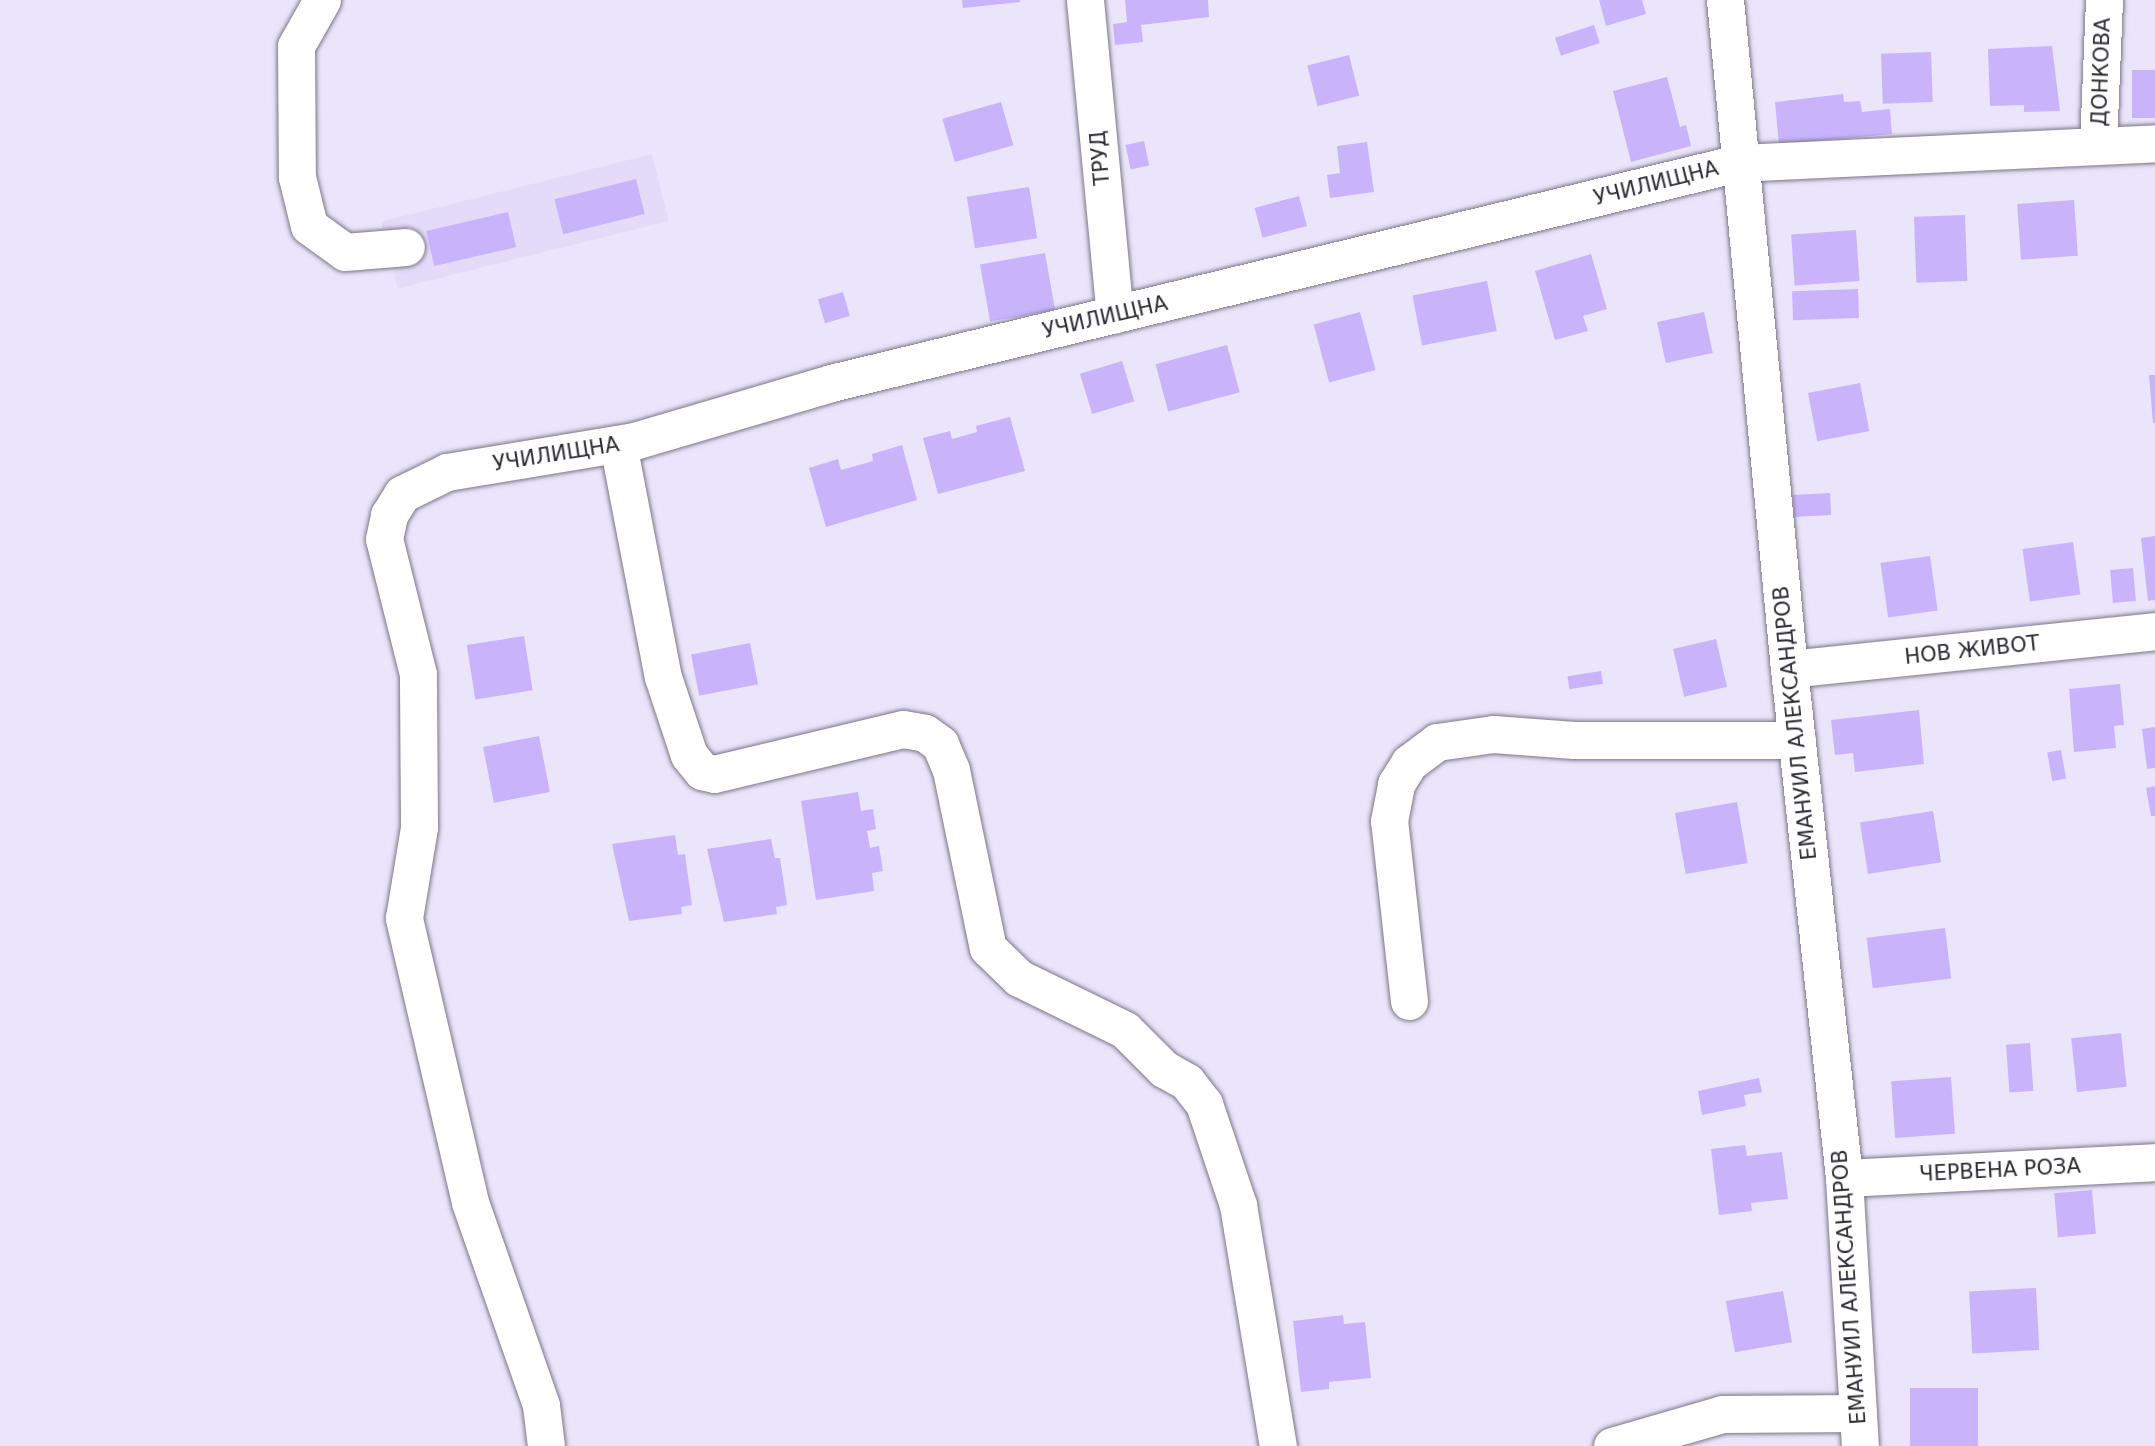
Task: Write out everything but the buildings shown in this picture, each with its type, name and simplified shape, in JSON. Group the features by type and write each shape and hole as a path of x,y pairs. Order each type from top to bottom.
{"street":[{"path":"322,0 296,46 297,177 309,226 345,252 406,247"},
{"name":"ТРУД","path":"1085,0 1115,316"},
{"name":"ЕМАНУИЛ АЛЕКСАНДРОВ","path":"1725,0 1738,163 1789,668 1844,1178 1859,1430"},
{"name":"ДОНКОВА","path":"2098,144 2104,0"},
{"name":"УЧИЛИЩНА","path":"546,1446 541,1405 470,1202 404,918 419,827 418,674 384,539 389,515 402,494 447,472 618,444 831,383 1738,163 2155,143"},
{"path":"618,444 663,677 689,755 702,771 715,774 903,729 925,733 940,744 951,770 988,948 1000,965 1125,1030 1164,1069 1187,1082 1205,1104 1238,1205 1278,1446"},
{"name":"НОВ ЖИВОТ","path":"1789,668 2155,631"},
{"path":"1409,1001 1390,821 1396,784 1409,764 1437,742 1493,734 1574,740 1797,740"},
{"name":"ЧЕРВЕНА РОЗА","path":"1844,1178 2155,1162"},
{"path":"1612,1446 1722,1414 1859,1430"}],"shaded area":[{"path":"652,154 669,221 398,288 381,221"}]}
